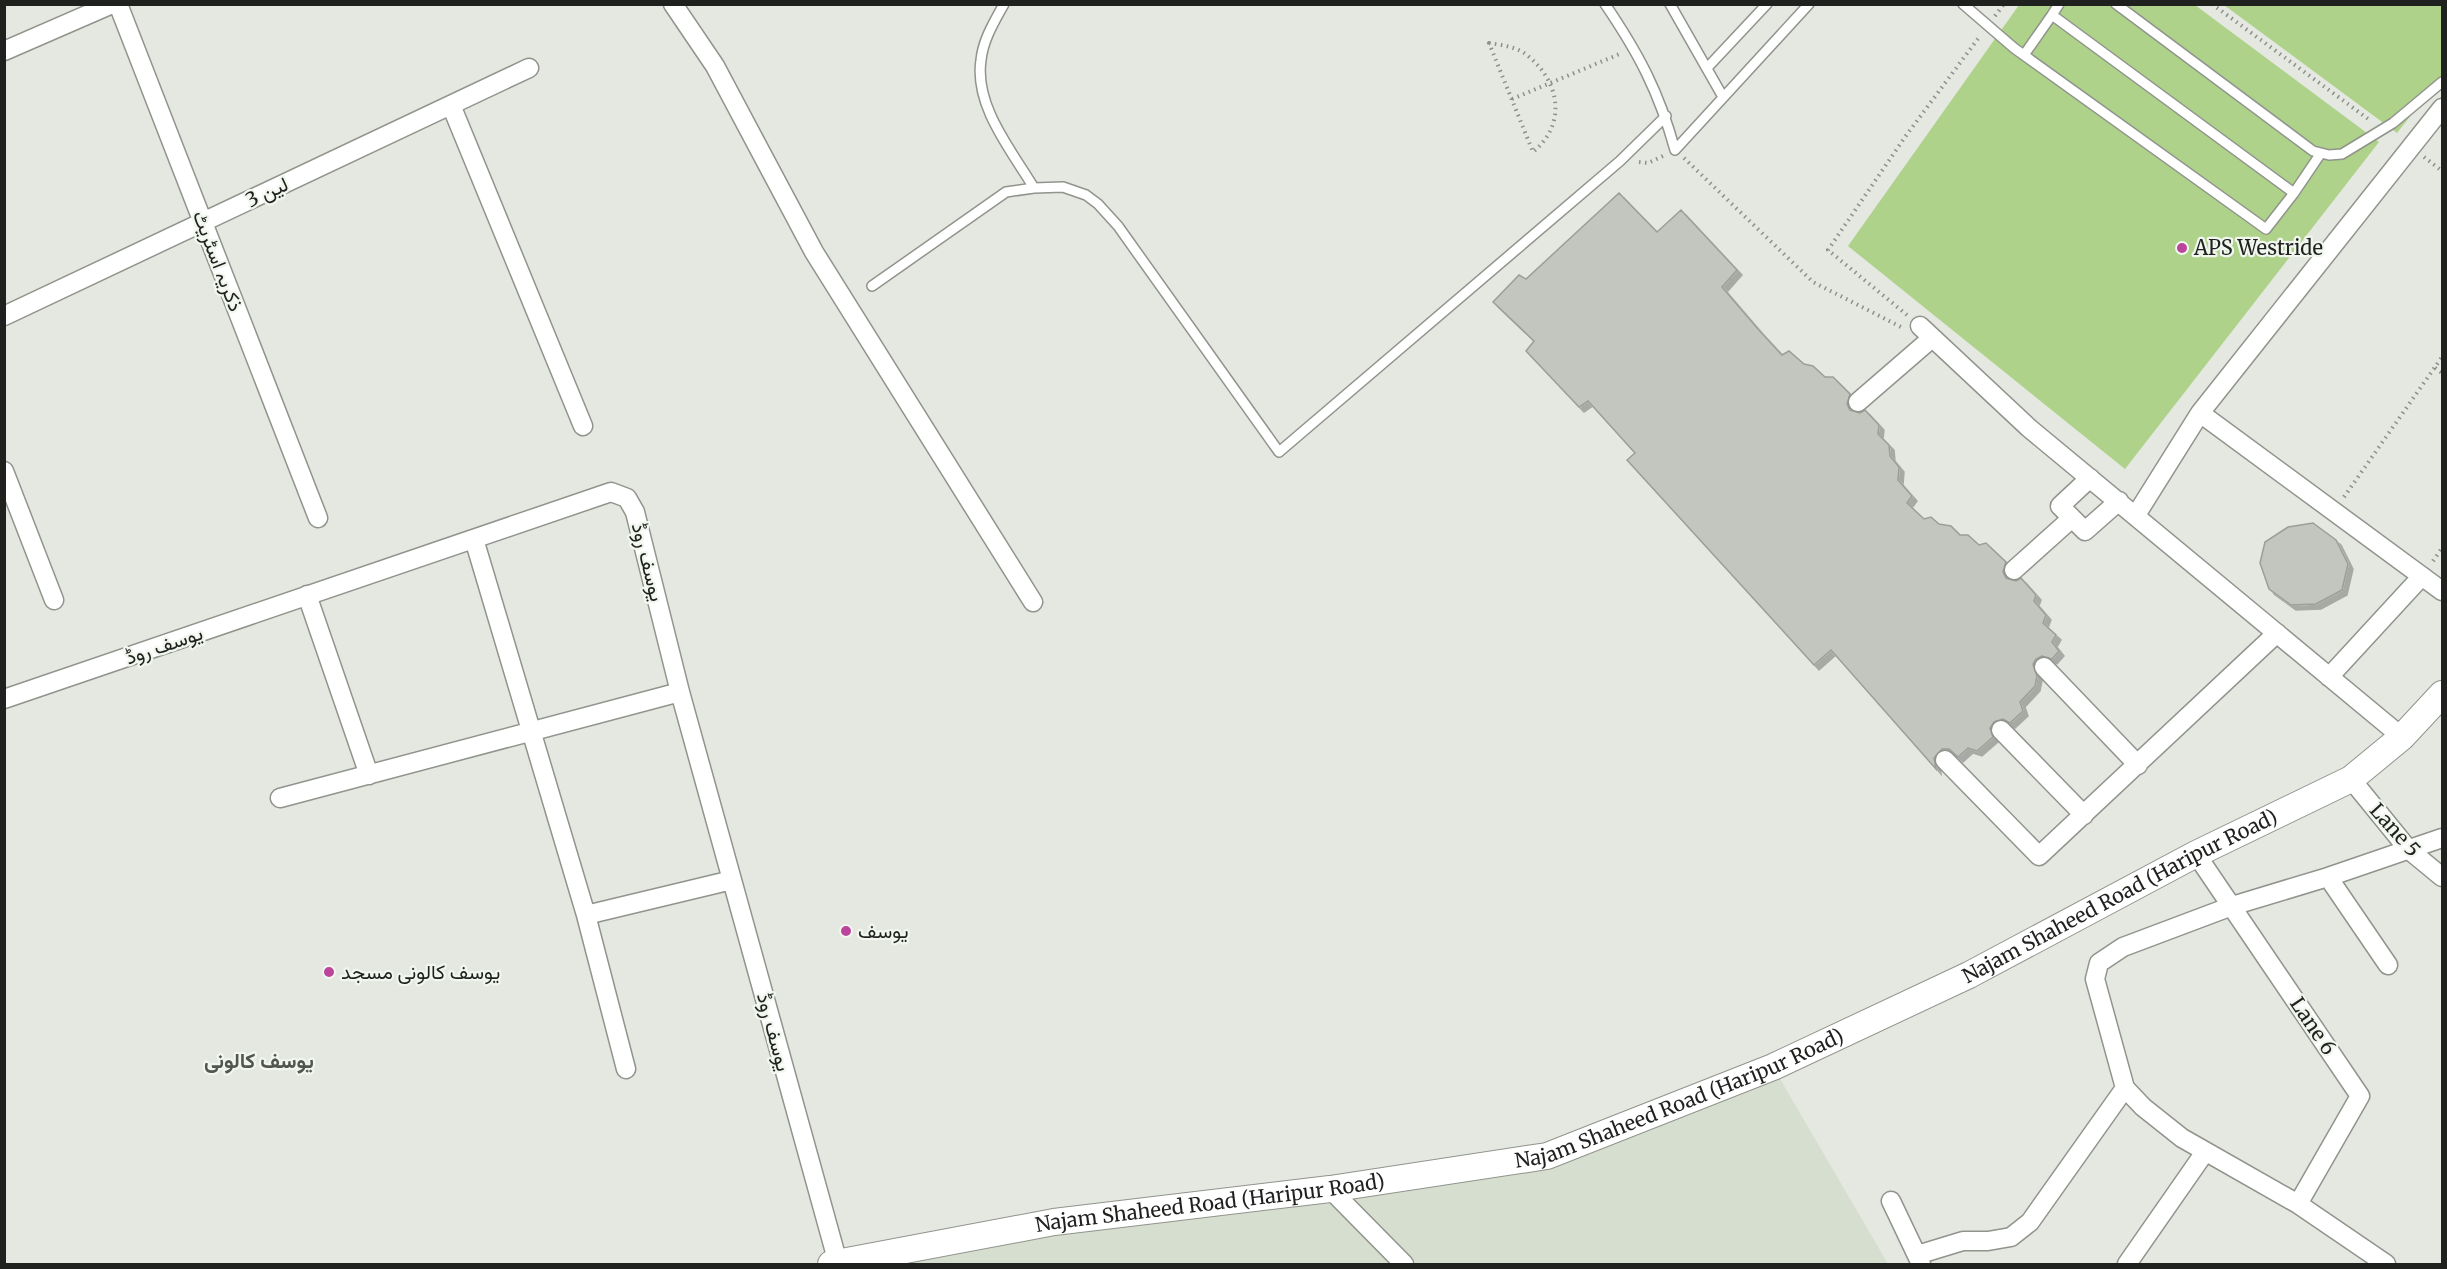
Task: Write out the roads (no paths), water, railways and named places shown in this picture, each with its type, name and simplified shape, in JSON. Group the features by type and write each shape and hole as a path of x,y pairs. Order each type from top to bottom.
{"main road":[{"name":"Najam Shaheed Road (Haripur Road)","path":"835,1264 1054,1222 1330,1189 1547,1156 1773,1067 1969,975 2196,854 2351,779 2402,737 2442,694"}],"street":[{"path":"4,51 111,4"},
{"name":"ذکریہ اسٹریٹ","path":"118,4 318,518"},
{"path":"674,4 715,66 814,252 1033,602"},
{"name":"لین 3","path":"4,316 529,68"},
{"path":"451,105 583,426"},
{"path":"2136,515 2200,413 2442,108"},
{"path":"1858,402 1926,332 2029,428 2402,737"},
{"path":"2200,413 2442,591"},
{"path":"4,471 54,600"},
{"path":"2090,478 2060,506 2085,531 2118,501"},
{"name":"یوسف روڈ","path":"4,699 611,492 627,498 635,512 680,692 835,1264"},
{"path":"2013,570 2072,518"},
{"path":"474,539 586,915 626,1069"},
{"path":"2330,677 2422,576"},
{"path":"307,596 369,775"},
{"path":"1945,760 2039,856 2277,633"},
{"path":"2044,667 2138,765"},
{"path":"280,798 680,692"},
{"path":"2001,730 2084,815"},
{"name":"Lane 5","path":"2351,779 2408,849 2442,877"},
{"path":"2375,1262 2298,1204 2182,1138 2143,1107 2125,1089 2095,979 2100,963 2123,947 2232,906 2328,877 2442,838"},
{"name":"Lane 6","path":"2196,854 2360,1096 2298,1204"},
{"path":"2328,877 2388,965"},
{"path":"586,915 732,880"},
{"path":"1891,1201 1919,1260 1963,1241 1988,1241 2011,1237 2030,1222 2125,1089"},
{"path":"2127,1264 2205,1152"},
{"path":"1330,1189 1404,1264"}],"lane":[{"path":"1004,4 987,35 980,61 982,90 991,116 1034,188"},
{"path":"1605,4 1635,47 1655,88 1666,116 1675,150 1809,4"},
{"path":"1670,4 1723,97"},
{"path":"1707,68 1767,4"},
{"path":"1963,4 1987,27 2024,56 2266,229 2321,153"},
{"path":"2024,56 2059,4"},
{"path":"2116,4 2313,151 2329,155 2342,153 2393,123 2442,82"},
{"path":"2052,15 2294,193"},
{"path":"872,286 1006,192 1034,188 1063,188 1086,195 1098,204 1118,226 1279,453 1620,161 1666,116"}],"place":[{"name":"APS Westride","path":"2182,248"},
{"name":"یوسف","path":"846,931"},
{"name":"یوسف کالونی مسجد","path":"329,972"}],"district":[{"name":"یوسف کالونی","path":"259,1061"}]}
